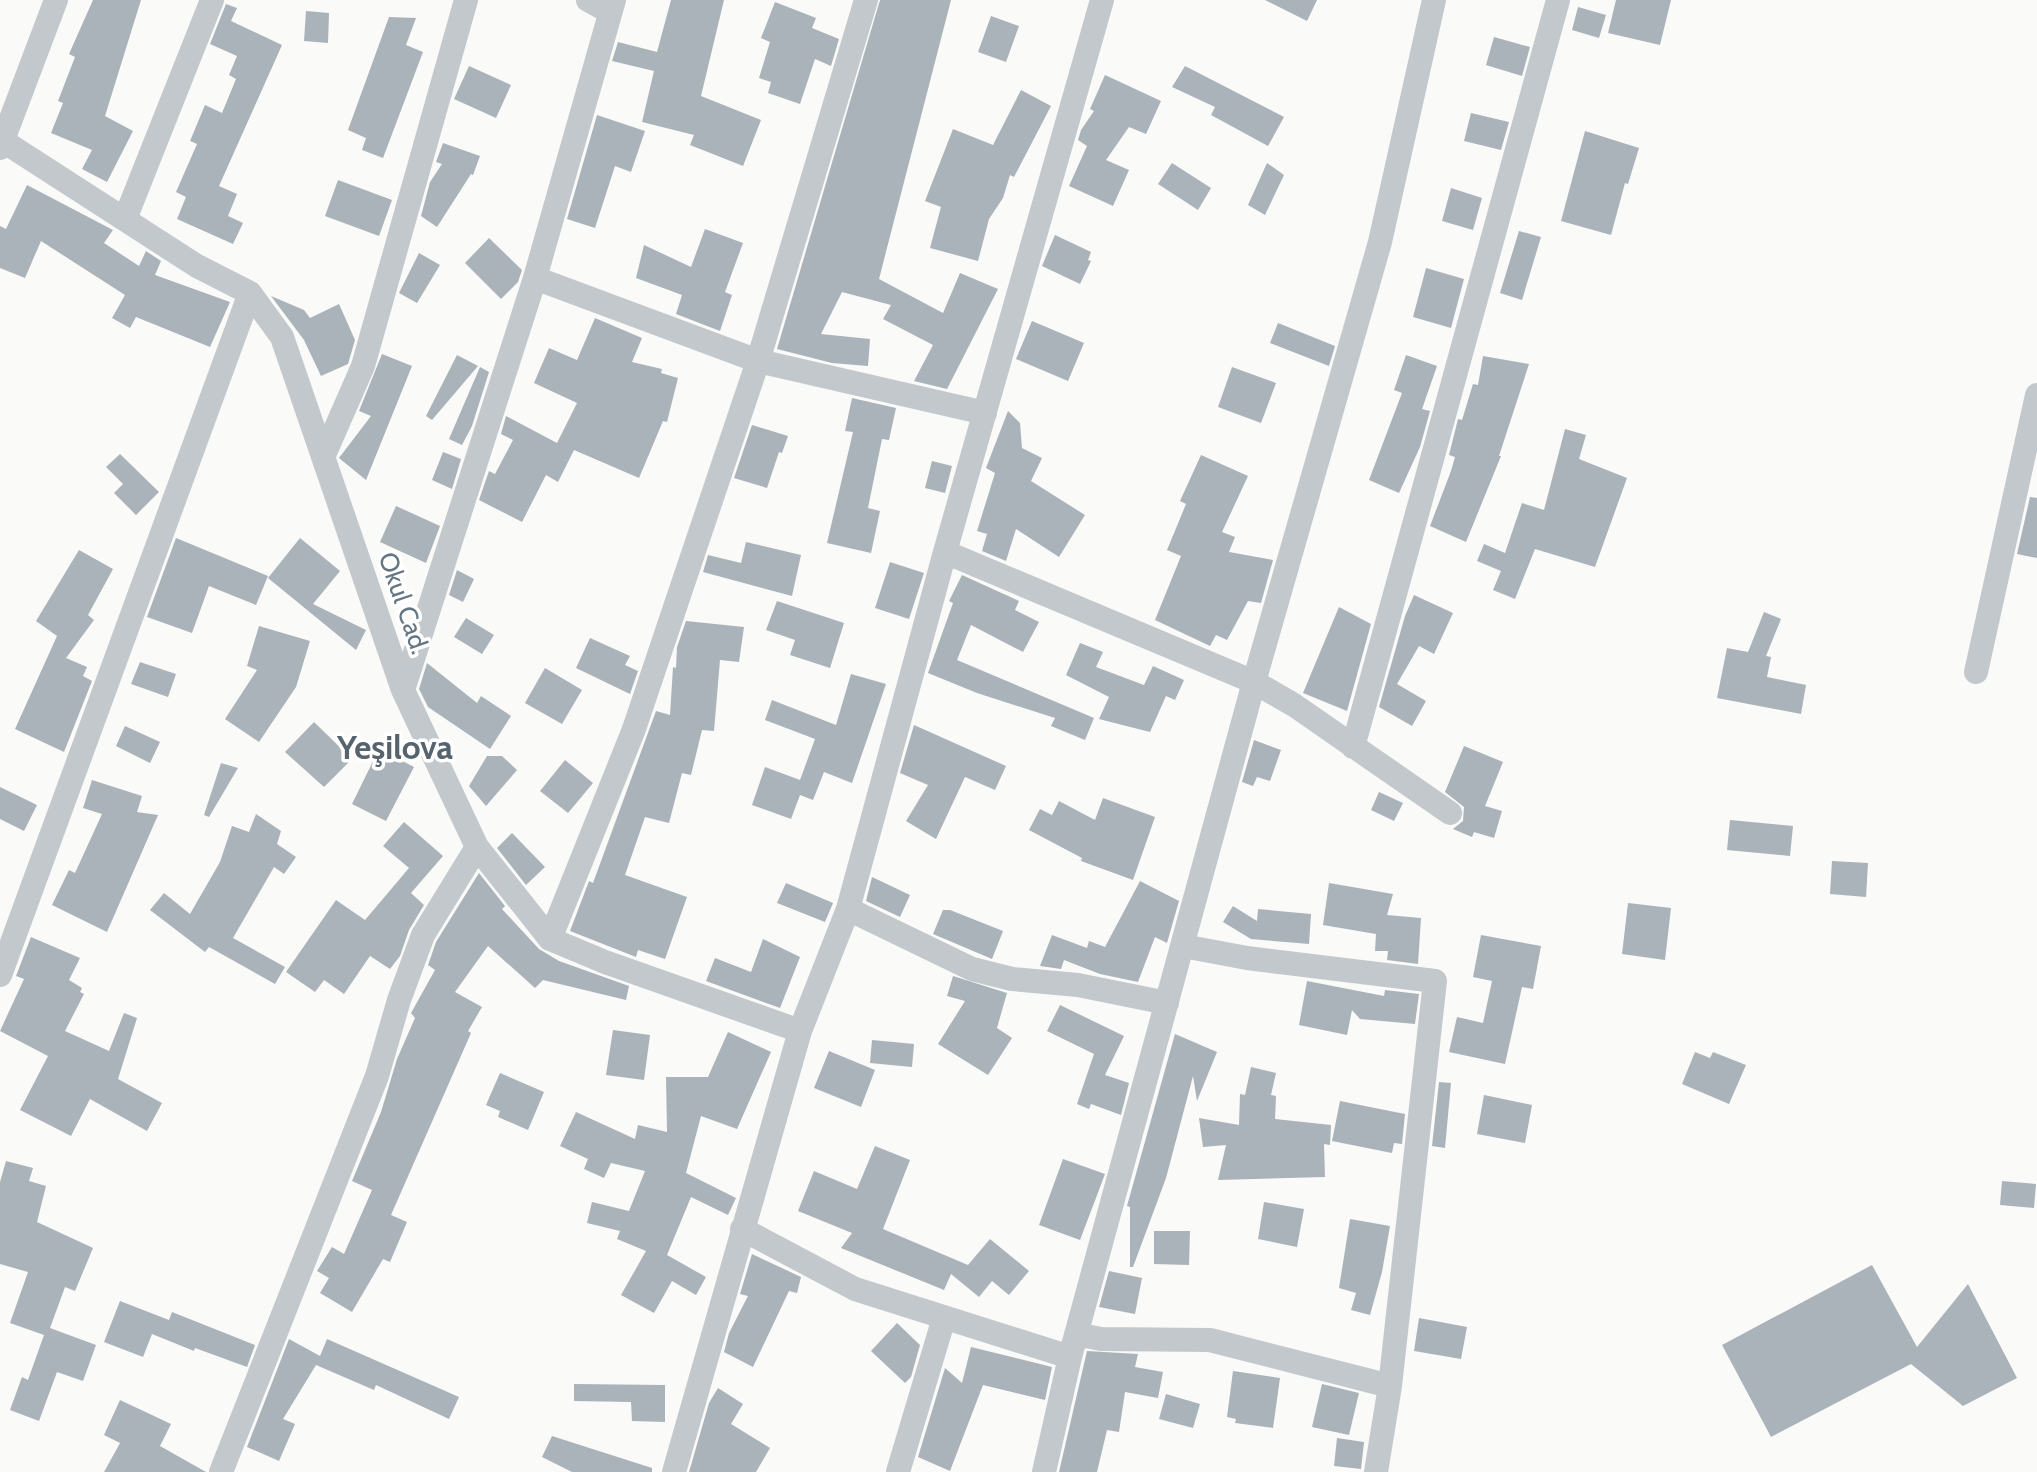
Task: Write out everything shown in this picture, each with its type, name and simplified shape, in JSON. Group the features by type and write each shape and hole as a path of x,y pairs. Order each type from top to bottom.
{"street":[{"path":"1,143 56,0"},
{"path":"125,219 212,0"},
{"path":"324,455 363,366 466,0"},
{"path":"403,690 535,278 612,6 588,0"},
{"path":"550,939 634,729 758,361 866,0"},
{"path":"674,1472 741,1229 800,1031 848,909 945,552 1102,0"},
{"path":"1044,1472 1073,1346 1254,682 1380,242 1434,0"},
{"path":"1353,747 1558,0"},
{"name":"Okul Cad.","path":"1,143 197,266 250,293 282,337 403,690 477,848 550,939 605,962 800,1031"},
{"path":"535,278 758,361 985,413"},
{"path":"0,975 250,293"},
{"path":"1976,672 2037,395"},
{"path":"945,552 1254,682 1450,813"},
{"path":"221,1472 377,1076 399,1000 423,935 477,848"},
{"path":"848,909 972,969 1012,979 1078,985 1167,1003"},
{"path":"1183,946 1247,958 1435,981 1390,1385 1376,1472"},
{"path":"741,1229 855,1289 944,1318 1073,1346 1101,1339 1210,1340 1390,1385"},
{"path":"898,1472 944,1318"}],"building":[{"path":"93,0 141,0 105,116 133,131 107,182 82,169 92,150 51,133 63,103 58,101 75,57 69,54"},
{"path":"671,0 724,0 701,96 761,120 743,166 690,145 694,135 642,122 654,71 612,61 618,42 657,52"},
{"path":"880,0 951,0 879,279 943,313 960,273 998,289 947,389 914,381 933,345 883,319 891,305 842,292 821,334 870,339 868,366 832,363 777,349"},
{"path":"1265,0 1317,0 1307,21"},
{"path":"1616,0 1671,0 1660,45 1608,33"},
{"path":"775,2 816,18 812,28 839,39 831,66 815,59 800,104 768,93 771,82 759,78 770,42 761,38"},
{"path":"226,4 237,8 231,21 282,45 219,186 237,194 228,216 243,223 233,244 177,219 186,197 176,192 197,144 190,141 205,105 222,113 236,79 229,75 237,56 210,44"},
{"path":"1578,7 1606,15 1599,38 1572,30"},
{"path":"306,11 329,13 328,43 304,41"},
{"path":"991,16 1019,26 1006,62 978,52"},
{"path":"389,17 416,18 406,45 423,52 383,158 362,150 366,138 348,130"},
{"path":"1494,37 1530,47 1522,76 1486,65"},
{"path":"469,66 511,85 496,118 454,99"},
{"path":"1185,66 1284,117 1268,146 1211,115 1215,107 1172,87"},
{"path":"1105,75 1161,101 1146,134 1129,127 1106,160 1129,170 1113,206 1069,186 1087,146 1078,140 1081,130 1094,111 1090,109"},
{"path":"1021,90 1051,106 1014,177 1010,175 1003,198 989,219 978,261 930,248 941,207 925,201 953,129 993,145"},
{"path":"1471,113 1509,122 1501,150 1464,141"},
{"path":"597,115 645,131 631,172 615,166 595,228 567,219"},
{"path":"1585,131 1639,148 1628,184 1625,183 1611,235 1561,221"},
{"path":"443,143 480,156 473,175 471,174 437,227 421,216 430,182 442,164 436,162"},
{"path":"1172,163 1211,188 1198,210 1158,184"},
{"path":"1267,163 1284,175 1265,215 1248,205"},
{"path":"338,180 392,200 379,236 325,216"},
{"path":"27,185 113,230 104,243 139,266 146,251 161,261 155,275 230,302 210,347 136,317 130,328 112,318 125,295 41,241 25,278 0,268 0,226 6,229"},
{"path":"1451,188 1482,198 1473,230 1442,221"},
{"path":"705,229 743,243 725,292 732,295 720,331 676,314 682,295 636,278 644,245 691,267"},
{"path":"1519,231 1541,237 1522,300 1500,293"},
{"path":"1055,235 1091,252 1088,260 1091,261 1080,284 1042,266"},
{"path":"489,238 522,270 518,282 501,299 465,263"},
{"path":"419,253 440,265 417,303 399,293"},
{"path":"1426,268 1464,279 1451,328 1413,317"},
{"path":"271,296 304,310 310,318 339,304 355,340 348,364 321,376 304,340"},
{"path":"595,318 642,338 632,362 662,369 661,373 678,378 667,422 663,421 639,478 574,450 558,482 546,475 522,522 479,500 489,471 495,474 513,440 501,434 506,416 557,443 577,403 534,383 549,348 577,360"},
{"path":"1032,321 1084,343 1068,381 1016,359"},
{"path":"1278,323 1335,346 1329,366 1270,343"},
{"path":"382,354 412,366 366,480 339,458 371,416 359,411"},
{"path":"457,355 478,366 432,420 426,416"},
{"path":"1406,355 1437,366 1422,409 1430,411 1420,447 1399,493 1369,480 1402,393 1394,390"},
{"path":"1483,356 1529,364 1501,456 1466,542 1430,526 1455,457 1449,455 1458,419 1462,420 1473,384 1478,385"},
{"path":"480,367 489,372 472,426 462,445 449,439"},
{"path":"1232,367 1276,383 1261,423 1218,407"},
{"path":"852,398 896,408 889,440 882,439 868,508 880,511 871,553 827,543 853,432 845,431"},
{"path":"1008,411 1020,423 1022,448 1042,458 1031,481 1085,515 1059,557 1016,529 1006,561 982,551 987,534 977,531 995,473 986,468"},
{"path":"752,425 788,436 782,453 779,452 767,488 734,478"},
{"path":"1565,429 1586,435 1579,459 1627,478 1595,567 1535,549 1515,599 1493,590 1501,571 1477,561 1484,544 1505,553 1522,503 1544,510"},
{"path":"443,452 461,459 452,489 432,480"},
{"path":"120,454 159,492 136,515 114,493 123,484 106,467"},
{"path":"1201,455 1248,476 1222,532 1235,537 1229,552 1273,560 1261,603 1248,601 1227,640 1216,635 1210,646 1155,620 1181,556 1167,550 1186,504 1180,501"},
{"path":"932,461 952,466 945,493 925,488"},
{"path":"2030,497 2037,498 2037,558 2017,554"},
{"path":"396,506 440,526 426,563 380,542"},
{"path":"176,538 268,576 256,605 209,586 192,633 147,617"},
{"path":"300,538 340,571 313,604 366,630 356,650 268,578"},
{"path":"746,542 801,555 792,596 703,572 708,555 741,563"},
{"path":"79,550 113,569 88,615 94,620 66,658 87,667 83,676 92,681 64,752 15,729 57,636 36,621"},
{"path":"890,562 924,573 909,619 875,608"},
{"path":"457,570 474,579 463,602 449,595"},
{"path":"962,575 1019,601 1015,610 1039,622 1023,652 971,625 957,660 1094,718 1085,740 1051,726 1055,718 977,693 928,673 953,603 949,601"},
{"path":"1414,595 1453,613 1434,654 1419,646 1397,684 1426,701 1412,726 1379,707 1405,616"},
{"path":"777,601 844,623 830,668 790,655 795,640 766,630"},
{"path":"1339,607 1371,624 1347,711 1303,693"},
{"path":"1764,612 1781,619 1766,656 1771,657 1767,677 1806,685 1801,714 1717,698 1727,648 1748,652"},
{"path":"466,618 494,635 482,654 454,637"},
{"path":"686,621 744,627 739,662 720,660 714,731 702,730 691,775 682,773 669,823 645,817 625,875 687,897 665,959 638,950 636,957 570,931 589,881 593,883 656,711 670,715 673,667 676,668 677,647"},
{"path":"259,626 310,641 296,687 259,742 225,719 257,670 247,666"},
{"path":"590,638 630,656 625,665 638,671 630,694 576,668"},
{"path":"1080,643 1103,652 1096,667 1144,685 1153,666 1184,680 1175,700 1166,696 1150,732 1099,719 1109,697 1066,675"},
{"path":"140,662 176,674 168,697 131,684"},
{"path":"427,663 477,703 481,696 511,716 490,749 428,707 419,689"},
{"path":"545,668 582,690 562,724 525,703"},
{"path":"851,674 886,684 852,783 824,772 813,800 800,795 791,819 752,805 765,767 800,780 815,739 765,720 772,700 836,725"},
{"path":"314,722 352,759 324,787 285,752"},
{"path":"914,725 1006,766 995,790 965,777 936,839 906,821 928,785 900,773"},
{"path":"125,726 160,742 150,763 116,746"},
{"path":"1254,740 1281,750 1270,781 1257,777 1253,786 1242,782"},
{"path":"1464,746 1503,762 1485,806 1502,811 1494,838 1474,832 1472,837 1453,829 1463,821 1464,807 1445,792"},
{"path":"379,749 414,767 386,821 352,804"},
{"path":"487,756 502,756 517,770 486,806 469,786"},
{"path":"565,760 593,783 568,813 540,791"},
{"path":"221,763 238,768 209,817 204,815"},
{"path":"92,780 142,796 137,812 158,815 107,932 52,905 69,870 75,873 102,814 83,808"},
{"path":"0,787 37,805 24,831 0,819"},
{"path":"1379,792 1403,803 1394,821 1371,810"},
{"path":"1103,798 1155,817 1133,880 1081,861 1082,858 1029,830 1040,809 1052,815 1059,801 1095,820"},
{"path":"256,814 281,831 277,844 296,857 284,874 274,867 233,938 285,967 275,984 209,947 205,952 150,910 164,893 190,914 220,862 232,826 249,832"},
{"path":"1730,820 1793,826 1790,856 1727,850"},
{"path":"404,822 443,856 411,893 424,905 409,930 400,956 390,969 370,956 344,994 324,980 315,992 286,972 336,900 365,920 409,868 383,846"},
{"path":"512,833 545,867 526,885 497,848"},
{"path":"1832,861 1868,863 1866,897 1830,894"},
{"path":"479,873 505,906 502,909 539,949 559,961 629,986 626,1000 543,980 535,988 488,946 455,992 482,1007 468,1031 471,1033 391,1215 407,1222 390,1262 383,1259 352,1312 320,1293 329,1278 317,1271 332,1247 344,1254 372,1190 352,1181 381,1112 397,1059 415,1018 411,1013 435,970 428,965 436,942"},
{"path":"872,877 910,895 900,917 866,901"},
{"path":"1140,881 1179,901 1167,943 1155,937 1138,982 1100,974 1064,960 1061,969 1040,966 1052,935 1087,948 1089,941 1105,947"},
{"path":"786,883 833,903 825,922 777,903"},
{"path":"1329,883 1393,894 1387,915 1421,918 1418,964 1387,960 1388,951 1375,951 1376,934 1323,925"},
{"path":"1628,903 1671,908 1665,960 1622,954"},
{"path":"1233,906 1257,921 1258,909 1311,914 1309,944 1251,939 1223,922"},
{"path":"943,910 950,910 1003,931 992,959 933,934"},
{"path":"1481,935 1541,946 1533,989 1522,987 1505,1064 1449,1052 1457,1017 1483,1023 1492,981 1473,977"},
{"path":"31,937 80,958 69,980 82,988 80,992 84,994 65,1031 109,1051 124,1013 137,1018 118,1079 162,1103 147,1131 90,1099 71,1136 20,1110 48,1056 0,1031 24,979 16,976"},
{"path":"763,939 800,957 780,1008 706,981 715,958 751,972"},
{"path":"953,976 1007,993 997,1028 1012,1038 988,1075 938,1044 965,1001 947,996"},
{"path":"1307,981 1384,996 1385,990 1419,994 1415,1024 1360,1019 1352,1010 1347,1035 1299,1025"},
{"path":"1060,1005 1124,1036 1105,1075 1129,1083 1121,1115 1091,1104 1089,1109 1077,1104 1094,1054 1047,1031"},
{"path":"613,1030 650,1035 644,1080 606,1075"},
{"path":"728,1032 771,1052 737,1129 701,1116 686,1173 736,1198 728,1215 691,1197 667,1255 706,1277 696,1295 672,1281 654,1313 621,1295 646,1251 617,1239 620,1231 587,1223 592,1202 629,1211 645,1171 611,1163 604,1178 584,1169 588,1159 560,1146 576,1112 635,1139 638,1125 667,1132 666,1077 708,1077"},
{"path":"1175,1034 1217,1052 1197,1101 1193,1076 1166,1178 1133,1267 1130,1267 1130,1207 1127,1206"},
{"path":"872,1040 914,1044 912,1067 870,1063"},
{"path":"829,1051 875,1070 861,1107 814,1088"},
{"path":"1695,1052 1710,1058 1713,1052 1746,1065 1729,1104 1682,1084"},
{"path":"1251,1067 1276,1073 1271,1095 1276,1096 1275,1119 1331,1125 1330,1145 1324,1144 1325,1177 1218,1180 1226,1145 1203,1147 1199,1118 1239,1125 1240,1094 1245,1095"},
{"path":"500,1073 544,1092 528,1130 498,1117 500,1111 486,1105"},
{"path":"1439,1082 1451,1083 1445,1148 1432,1146"},
{"path":"1484,1095 1532,1105 1525,1143 1477,1134"},
{"path":"1340,1101 1405,1114 1402,1144 1394,1143 1392,1153 1332,1141"},
{"path":"875,1146 910,1160 883,1229 968,1265 990,1239 1029,1271 1009,1295 992,1281 979,1297 951,1274 944,1290 841,1248 852,1233 798,1211 814,1171 857,1189"},
{"path":"1063,1159 1105,1174 1080,1240 1039,1225"},
{"path":"6,1161 33,1168 29,1181 46,1186 37,1222 93,1248 75,1291 65,1287 50,1328 96,1345 83,1381 57,1372 39,1421 10,1410 22,1377 28,1380 44,1335 10,1323 28,1272 0,1264 0,1182"},
{"path":"2002,1181 2036,1184 2034,1208 2000,1205"},
{"path":"1264,1202 1304,1209 1297,1247 1258,1239"},
{"path":"1350,1219 1390,1226 1382,1272 1370,1315 1351,1310 1356,1293 1339,1288"},
{"path":"1154,1231 1190,1231 1189,1265 1154,1264"},
{"path":"752,1254 801,1277 797,1293 789,1291 753,1367 724,1352 729,1333 748,1296 740,1294"},
{"path":"1872,1265 1917,1347 1968,1284 2017,1378 1963,1406 1911,1364 1771,1437 1722,1345"},
{"path":"1109,1271 1142,1278 1135,1314 1099,1307"},
{"path":"120,1301 169,1320 172,1312 255,1345 247,1367 195,1348 194,1351 152,1334 143,1357 104,1342"},
{"path":"1419,1318 1467,1327 1461,1359 1414,1351"},
{"path":"897,1323 920,1345 911,1377 905,1383 871,1351"},
{"path":"289,1339 320,1356 327,1339 459,1397 449,1419 376,1385 374,1390 316,1365 283,1419 295,1424 279,1461 247,1447"},
{"path":"971,1347 1052,1367 1045,1400 983,1385 950,1471 918,1457 945,1368 962,1383"},
{"path":"1087,1351 1138,1354 1135,1367 1163,1372 1158,1398 1125,1392 1119,1432 1107,1430 1097,1472 1059,1472"},
{"path":"1233,1371 1280,1378 1273,1428 1235,1423 1236,1419 1227,1417"},
{"path":"574,1384 665,1385 665,1422 632,1421 631,1402 574,1401"},
{"path":"1322,1384 1359,1393 1349,1435 1312,1427"},
{"path":"718,1388 743,1404 731,1424 770,1448 756,1472 689,1472 709,1403"},
{"path":"1166,1394 1200,1404 1193,1428 1159,1419"},
{"path":"120,1400 171,1424 160,1446 206,1472 104,1472 120,1443 104,1435"},
{"path":"552,1436 652,1468 652,1472 572,1472 542,1457"},
{"path":"1337,1438 1364,1442 1361,1469 1334,1466"}],"district":[{"name":"Yeşilova","path":"395,747"}]}
